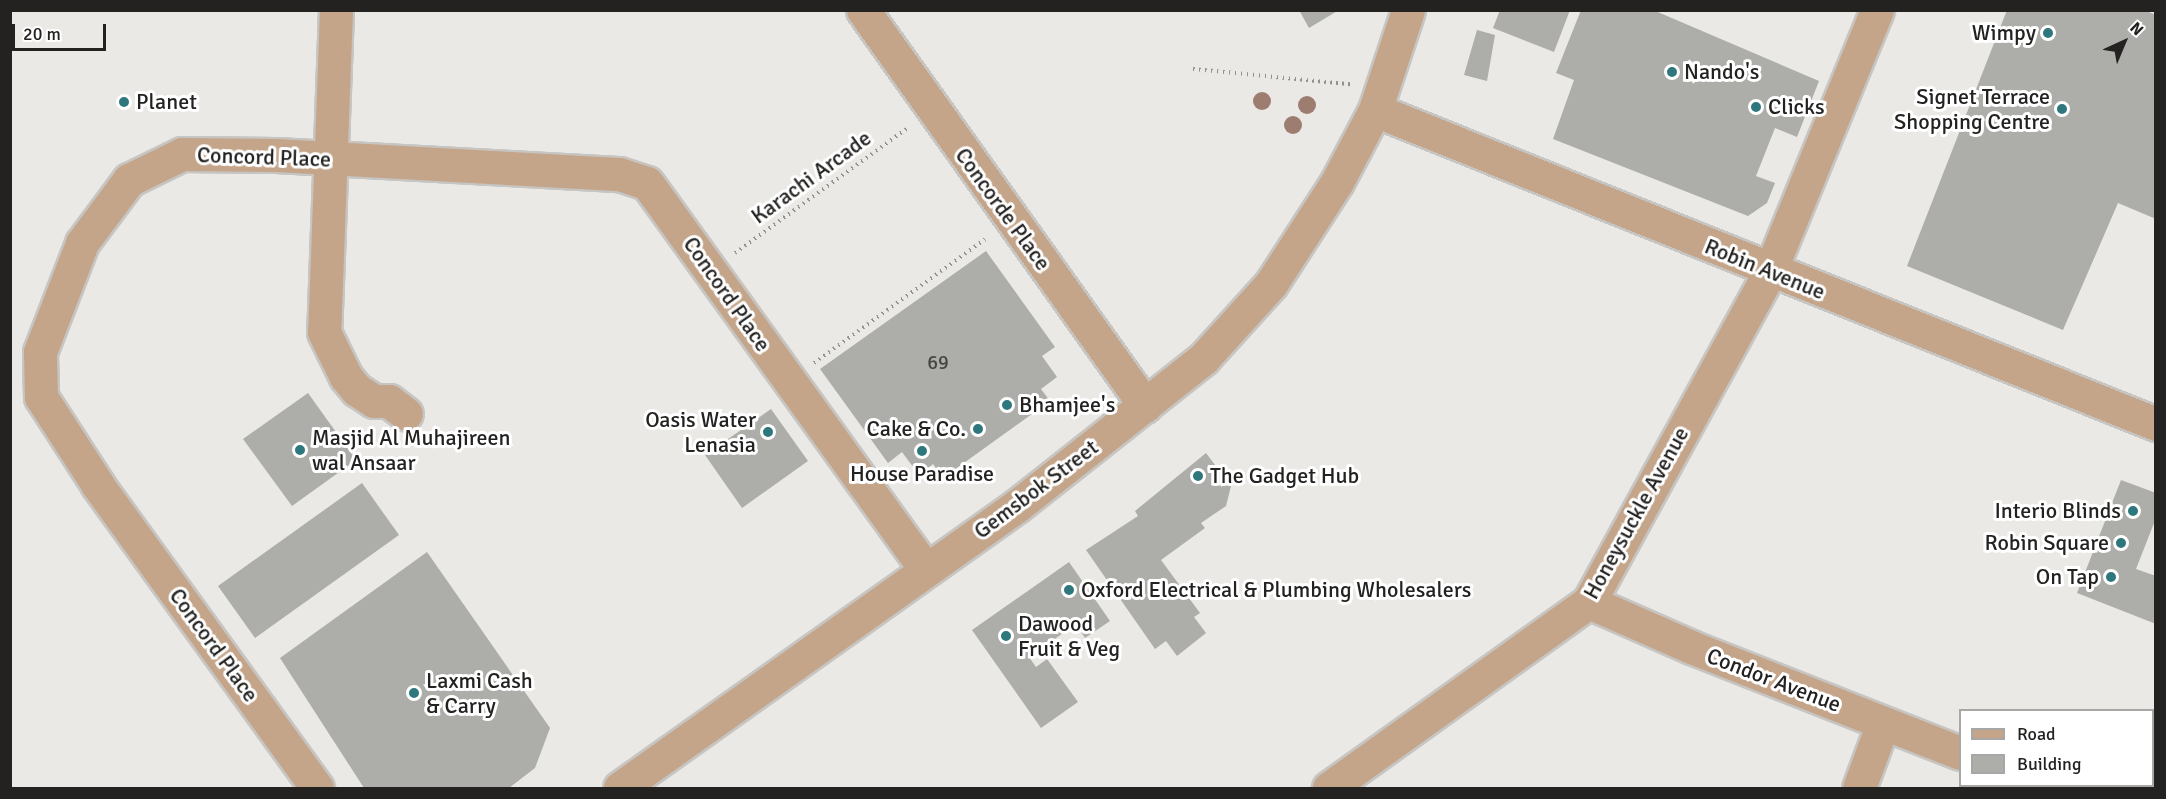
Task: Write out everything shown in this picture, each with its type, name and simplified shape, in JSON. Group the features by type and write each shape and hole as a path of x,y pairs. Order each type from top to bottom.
{"street":[{"path":"336,10 324,332 345,377 357,390 374,400 389,401 406,414"},
{"name":"Concorde Place","path":"863,10 1010,221 1145,406"},
{"name":"Gemsbok Street","path":"620,789 925,569 1018,505 1203,359 1271,284 1336,182 1367,98 1408,10"},
{"name":"Honeysuckle Avenue","path":"1329,789 1588,602 1770,271 1877,10"},
{"name":"Robin Avenue","path":"1367,98 1770,271 2156,424"},
{"name":"Concord Place","path":"317,789 98,485 41,398 40,352 82,243 129,180 182,154 329,158 619,174 647,183 925,569"},
{"name":"Condor Avenue","path":"1588,602 1691,647 1959,753"},
{"path":"1858,789 1883,723"}],"path":[{"path":"1193,69 1367,98"},
{"name":"Karachi Arcade","path":"710,271 932,111"},
{"path":"789,381 1010,221"}],"building":[{"path":"1299,10 1339,10 1309,28"},
{"path":"1500,10 1570,10 1554,52 1493,28"},
{"path":"1581,10 1653,10 1819,81 1797,137 1775,128 1756,176 1775,183 1767,203 1748,216 1553,139 1574,80 1556,73"},
{"name":"Signet Terrace Shopping Centre","path":"2007,10 2144,10 2156,15 2156,219 2118,203 2063,330 1907,266"},
{"path":"1477,30 1495,35 1487,81 1464,75"},
{"path":"986,251 1055,347 1042,356 1057,377 1041,389 1050,401 943,478 933,464 919,475 902,452 888,463 820,369"},
{"name":"Masjid Al Muhajireen wal Ansaar","path":"308,393 356,460 292,506 243,439"},
{"path":"771,409 808,461 742,508 705,455"},
{"path":"1206,453 1231,486 1226,506 1201,523 1205,528 1161,560 1200,613 1194,617 1206,633 1177,656 1166,641 1155,649 1086,550 1138,516 1135,511"},
{"name":"Robin Square","path":"2121,480 2156,493 2156,518 2136,569 2156,576 2156,624 2077,593"},
{"path":"362,483 399,535 255,638 218,586"},
{"name":"Laxmi Cash & Carry","path":"427,552 550,728 535,768 509,788 364,788 280,658"},
{"path":"1069,562 1110,621 1085,638 1076,624 1029,657 1036,667 1047,659 1078,702 1041,728 972,630"}],"place":[{"name":"Wimpy","path":"2048,33"},
{"name":"Nando's","path":"1672,72"},
{"name":"Planet","path":"124,102"},
{"name":"Clicks","path":"1756,107"},
{"name":"Signet Terrace Shopping Centre","path":"2062,109"},
{"name":"Bhamjee's","path":"1007,405"},
{"name":"Cake & Co.","path":"978,429"},
{"name":"Oasis Water Lenasia","path":"768,432"},
{"name":"Masjid Al Muhajireen wal Ansaar","path":"300,450"},
{"name":"House Paradise","path":"922,451"},
{"name":"The Gadget Hub","path":"1198,476"},
{"name":"Interio Blinds","path":"2133,511"},
{"name":"Robin Square","path":"2121,543"},
{"name":"On Tap","path":"2111,577"},
{"name":"Oxford Electrical & Plumbing Wholesalers","path":"1069,590"},
{"name":"Dawood Fruit & Veg","path":"1006,636"},
{"name":"Laxmi Cash & Carry","path":"414,693"}]}
